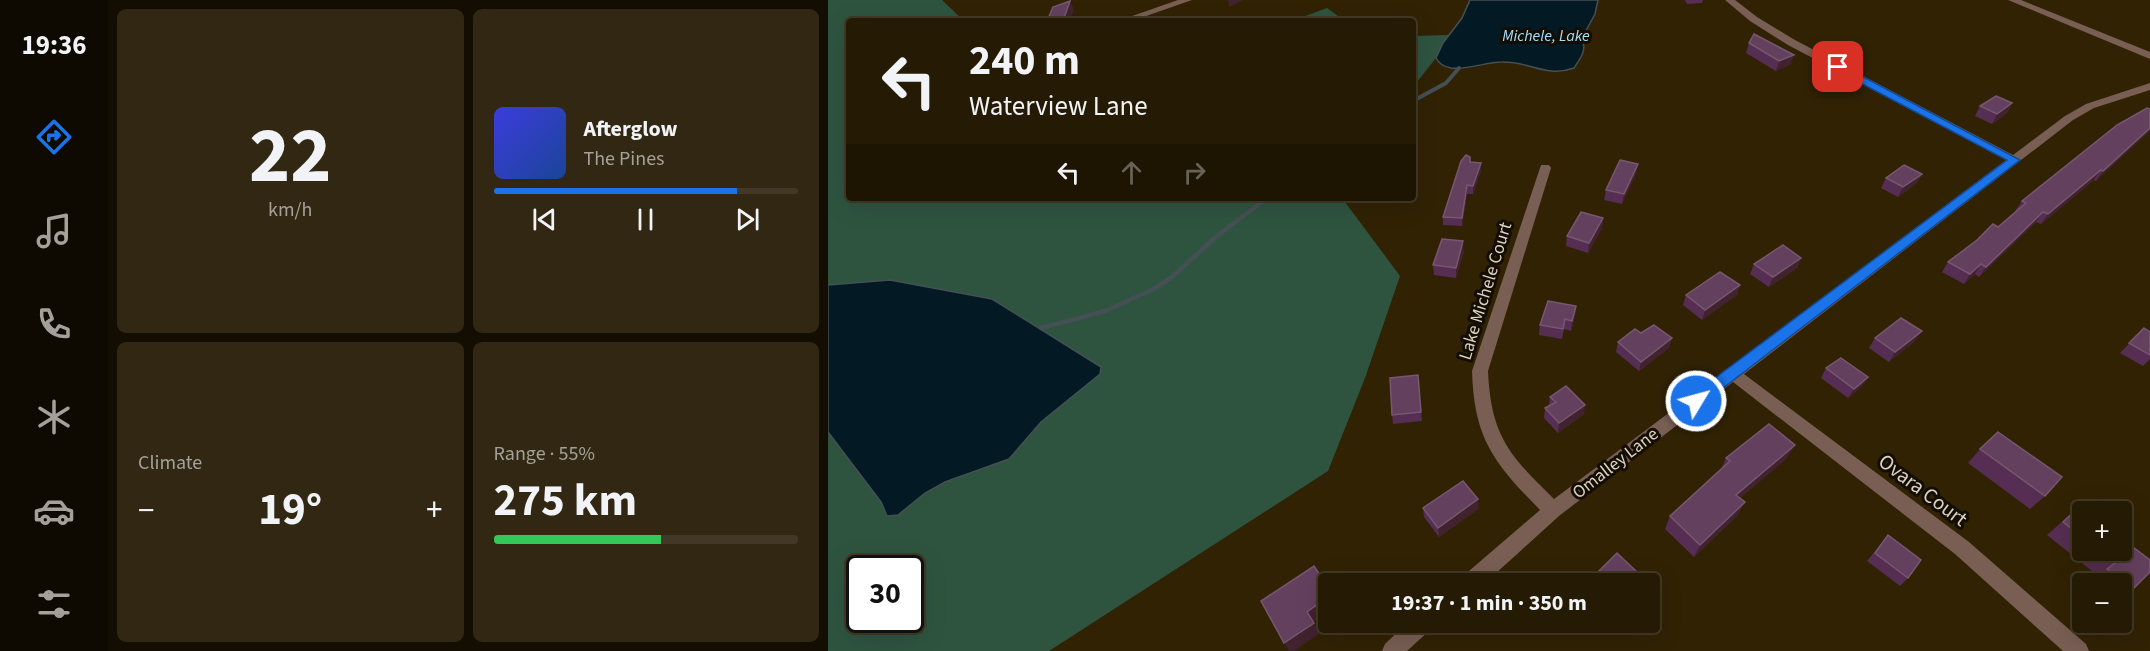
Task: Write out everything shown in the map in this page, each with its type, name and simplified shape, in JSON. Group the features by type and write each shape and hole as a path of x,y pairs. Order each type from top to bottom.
{"street":[{"path":"1132,18 1187,0"},
{"path":"1730,0 1741,10 1784,38 1912,108 2014,160"},
{"path":"2013,0 2150,56"},
{"name":"Omalley Lane","path":"1481,573 1553,510 2069,118 2090,106 2150,86"},
{"name":"Lake Michele Court","path":"1545,168 1480,371 1479,400 1484,422 1508,465 1553,510"},
{"name":"Ovara Court","path":"1732,373 1962,548 2079,651"},
{"path":"1392,651 1412,633"}],"green space":[{"path":"828,0 942,0 961,18 846,18 846,201 1344,201 1400,276 1365,378 1328,471 1049,651 828,651"},
{"path":"1327,8 1341,18 1300,18"},
{"path":"1449,35 1436,58 1416,83 1416,36"}],"water":[{"name":"Michele, Lake","path":"1470,0 1598,0 1595,14 1582,38 1583,54 1574,68 1555,71 1512,62 1496,62 1449,68 1440,64 1436,58 1443,43 1462,18"},
{"path":"890,280 992,299 1101,367 1100,374 1041,422 1009,459 945,482 925,493 898,515 887,516 881,502 828,432 828,285"}],"building":[{"path":"1070,1 1064,18 1048,18 1053,7"},
{"path":"1754,34 1794,55 1779,61 1749,43"},
{"path":"1996,96 2012,103 1997,114 1980,106"},
{"path":"2147,108 2150,109 2150,128 2103,171 2101,170 2048,214 2043,212 1986,267 1981,264 1970,274 1948,262 1977,240 1993,224 1998,227 2026,203 2022,201 2117,125"},
{"path":"1466,155 1470,157 1470,162 1481,163 1473,186 1467,185 1462,218 1443,217 1461,161"},
{"path":"1620,160 1638,164 1624,194 1606,190"},
{"path":"1904,165 1922,174 1903,187 1886,178"},
{"path":"1581,212 1603,218 1589,243 1567,236"},
{"path":"1442,239 1463,241 1456,268 1433,265"},
{"path":"1783,245 1801,258 1773,277 1754,264"},
{"path":"1720,272 1740,285 1705,310 1686,295"},
{"path":"1548,301 1576,306 1572,321 1565,319 1563,329 1540,325"},
{"path":"1901,318 1922,331 1895,352 1875,338"},
{"path":"1654,325 1672,338 1641,362 1618,342 1635,329 1641,333"},
{"path":"2144,328 2150,332 2150,355 2129,343"},
{"path":"1841,358 1868,377 1854,389 1826,368"},
{"path":"1418,375 1421,412 1392,415 1390,378"},
{"path":"1566,386 1585,405 1559,423 1545,408 1556,402 1550,397"},
{"path":"1769,424 1795,445 1736,495 1745,502 1700,545 1670,516 1730,461 1726,458"},
{"path":"1998,432 2062,477 2045,496 1980,449"},
{"path":"1463,481 1478,499 1438,528 1423,508"},
{"path":"2072,514 2072,529 2063,522"},
{"path":"1888,535 1921,560 1908,578 1875,553"},
{"path":"2132,546 2150,560 2150,572 2133,589 2132,573 2112,573 2107,569 2115,563 2113,561 2132,561"},
{"path":"1617,553 1637,572 1636,573 1597,573"},
{"path":"1314,566 1319,573 1318,604 1307,612 1314,623 1284,643 1261,601"}],"waterway":[{"path":"1416,99 1446,83 1459,68"},
{"path":"1041,328 1105,311 1152,290 1172,277 1217,236 1263,201"}],"route":[{"path":"1696,401 2014,160 1953,130 1838,67"}]}
